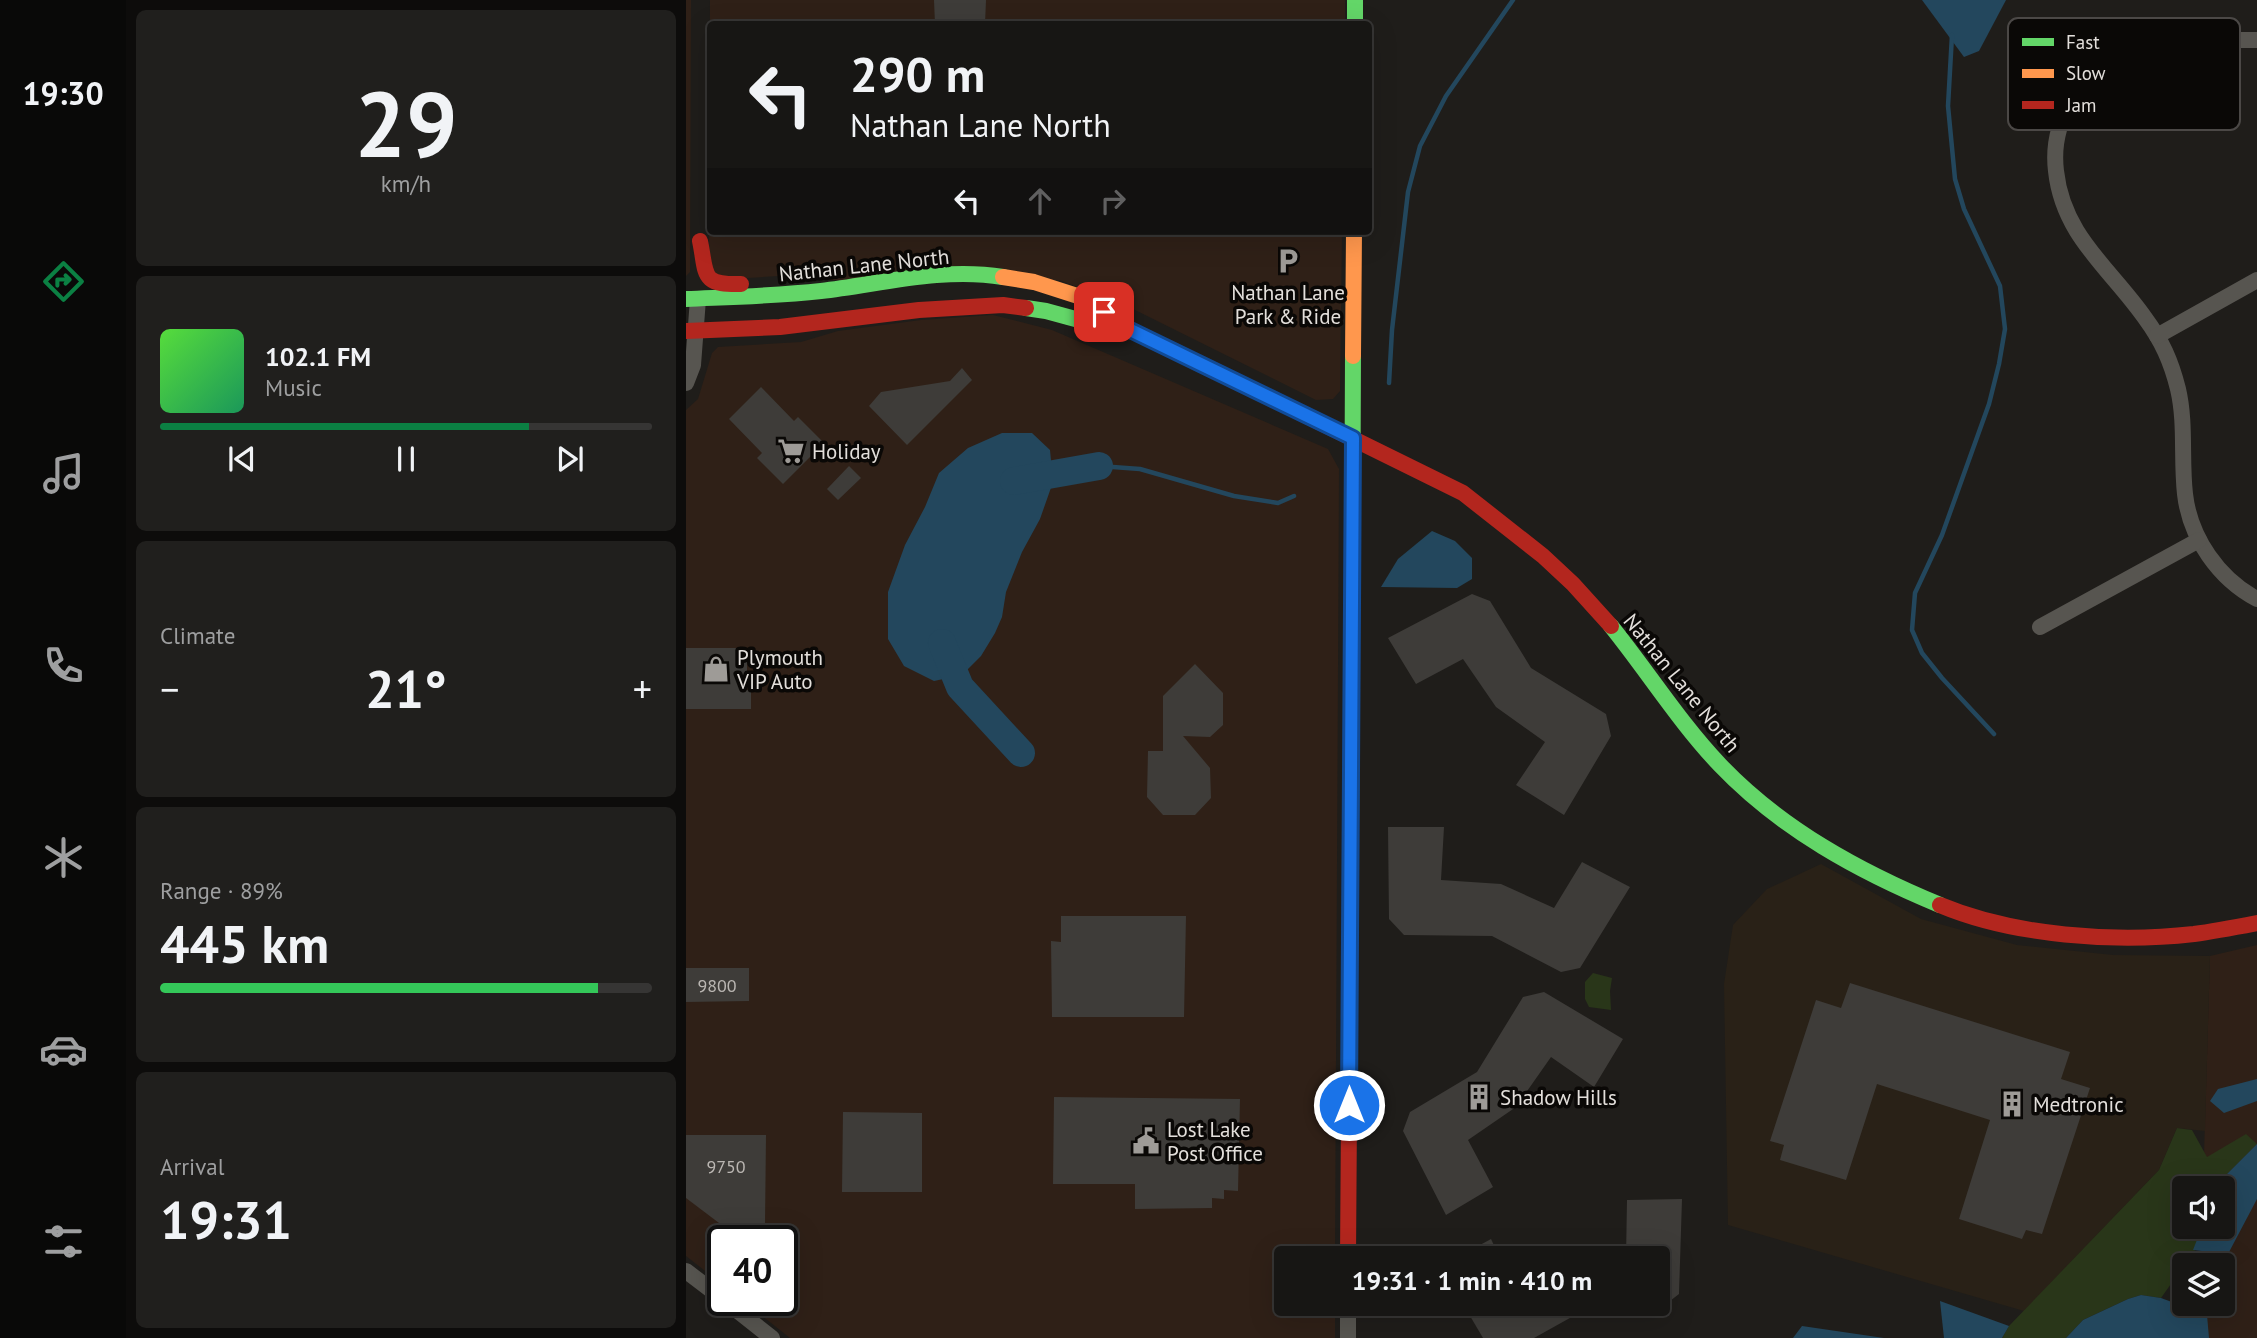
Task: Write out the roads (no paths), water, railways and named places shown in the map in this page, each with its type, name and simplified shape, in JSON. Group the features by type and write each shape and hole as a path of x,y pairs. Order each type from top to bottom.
{"street":[{"path":"1355,0 1355,21"},
{"path":"2059,130 2055,164 2058,193 2069,219 2082,242 2132,300 2171,362 2179,395 2183,432 2185,495 2199,540 2217,568 2239,590 2257,599"},
{"path":"1348,1246 1354,235"},
{"path":"689,281 700,241 706,275 713,284 769,282 812,292"},
{"name":"Nathan Lane North","path":"692,299 812,292 916,277 959,275 997,276 1034,282 1090,300 1118,324 1463,493 1550,562 1589,600 1712,757 1763,803 1810,840 1848,863 1923,900 1983,920 2041,932 2100,938 2148,938 2225,930 2257,923"},
{"path":"2157,336 2257,279"},
{"path":"686,383 693,365 692,299"},
{"name":"Nathan Lane North","path":"692,330 780,327 919,310 1003,305 1046,311 1079,320 1118,324"},
{"path":"2040,626 2199,540"},
{"path":"686,1271 707,1287"},
{"path":"744,1316 772,1338"},
{"path":"1348,1316 1348,1338"}],"water":[{"path":"1922,0 2006,0 1979,51 1964,57"},
{"path":"1002,433 1032,433 1050,450 1053,482 1040,519 1022,552 1006,592 1002,617 995,633 981,656 962,675 934,681 904,666 888,639 888,592 905,545 939,473 968,448"},
{"path":"1432,531 1455,541 1472,558 1472,579 1457,588 1381,587 1398,559"},
{"path":"2257,1079 2257,1101 2224,1113 2210,1101 2218,1089"},
{"path":"2257,1144 2257,1199 2229,1253 2193,1250 2197,1239 2235,1239 2235,1176 2225,1176"},
{"path":"2141,1295 2161,1298 2172,1302 2172,1316 2207,1316 2209,1338 2066,1338 2083,1320"},
{"path":"1940,1301 2009,1326 2002,1338 1944,1338"},
{"path":"1802,1326 1884,1338 1793,1338"}],"waterway":[{"path":"1389,383 1392,330 1408,192 1420,146 1446,96 1513,0"},
{"path":"1952,35 1948,106 1955,179 1964,209 2000,286 2005,329 1989,404 1942,535 1915,593 1912,630 1922,653 1994,734"},
{"path":"1099,466 1140,469 1234,496 1278,503 1294,496"},
{"path":"1014,481 1099,466"},
{"path":"942,643 960,687 1021,753"}],"place":[{"name":"Nathan Lane Park & Ride","path":"1288,261"},
{"name":"Holiday","path":"791,451"},
{"name":"Plymouth VIP Auto","path":"716,669"},
{"name":"Shadow Hills","path":"1479,1097"},
{"name":"Medtronic","path":"2012,1104"},
{"name":"Lost Lake Post Office","path":"1146,1141"}]}
